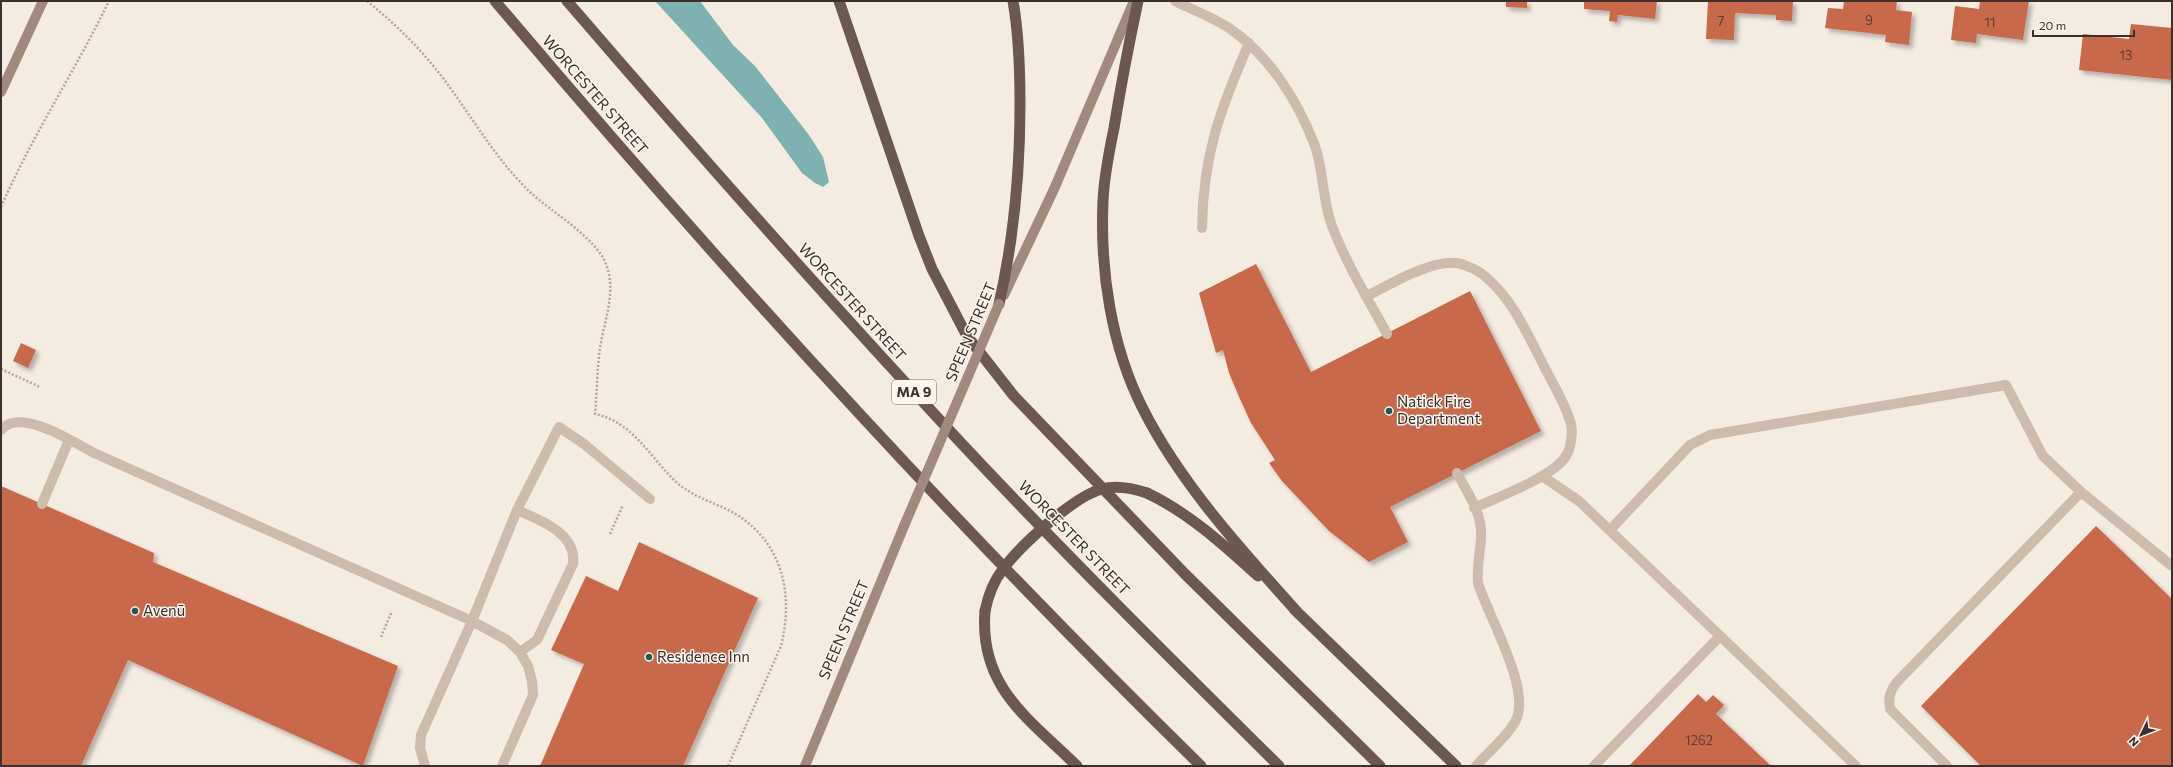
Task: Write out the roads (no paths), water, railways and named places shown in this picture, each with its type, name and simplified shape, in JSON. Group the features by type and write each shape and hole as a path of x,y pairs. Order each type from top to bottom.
{"highway":[{"name":"WORCESTER STREET","path":"495,1 619,147 800,351 990,553 1201,766"},
{"name":"WORCESTER STREET","path":"567,1 717,175 964,446 1137,624 1279,766"},
{"path":"839,1 932,269 967,336 1014,396 1109,496 1280,670 1380,766"},
{"path":"1000,304 1014,225 1020,153 1019,74 1013,1"},
{"path":"1138,1 1122,80 1103,199 1104,255 1107,285 1119,343 1135,391 1167,449 1218,519 1299,614"},
{"path":"1077,766 1014,704 996,679 987,651 984,624 985,611 990,591 1003,569 1071,504 1090,493 1112,487 1135,489 1147,493 1175,508 1206,530 1299,614 1456,766"}],"main road":[{"path":"1,92 43,1"},
{"name":"SPEEN STREET","path":"804,766 904,526 1000,304 1055,187 1134,1"}],"lane":[{"path":"1175,1 1217,21 1249,44 1260,54 1277,76 1306,126 1316,152 1324,197 1332,227 1387,334"},
{"path":"1202,228 1204,180 1214,129 1249,44"},
{"path":"1367,296 1416,272 1438,265 1457,263 1472,269 1486,277 1509,303 1565,406 1572,425 1570,443 1566,456 1556,467 1542,476 1474,508"},
{"path":"1610,530 1690,445 1710,435 2006,385 2043,456 2081,492 2172,566"},
{"path":"1,430 15,422 23,422 43,427 472,621 508,640 520,652 528,666 532,681 533,695 502,766"},
{"path":"426,766 420,748 421,735 472,621 517,510 559,427 584,444 650,499"},
{"path":"42,504 69,440"},
{"path":"1457,473 1474,508 1481,530 1477,569 1478,583 1512,667 1518,684 1520,698 1519,712 1515,722 1476,766"},
{"path":"1542,476 1579,501 1856,766"},
{"path":"1947,766 1890,709 1888,698 1891,690 1897,682 2081,492"},
{"path":"517,510 558,530 570,547 574,556 573,564 537,640 520,652"},
{"path":"1594,766 1720,636"}],"water":[{"path":"655,1 700,1 733,45 755,66 809,135 823,157 829,182 823,187 802,173 762,118"}],"place":[{"name":"Natick Fire Department","path":"1389,411"},
{"name":"Avenū","path":"135,611"},
{"name":"Residence Inn","path":"649,657"}]}
